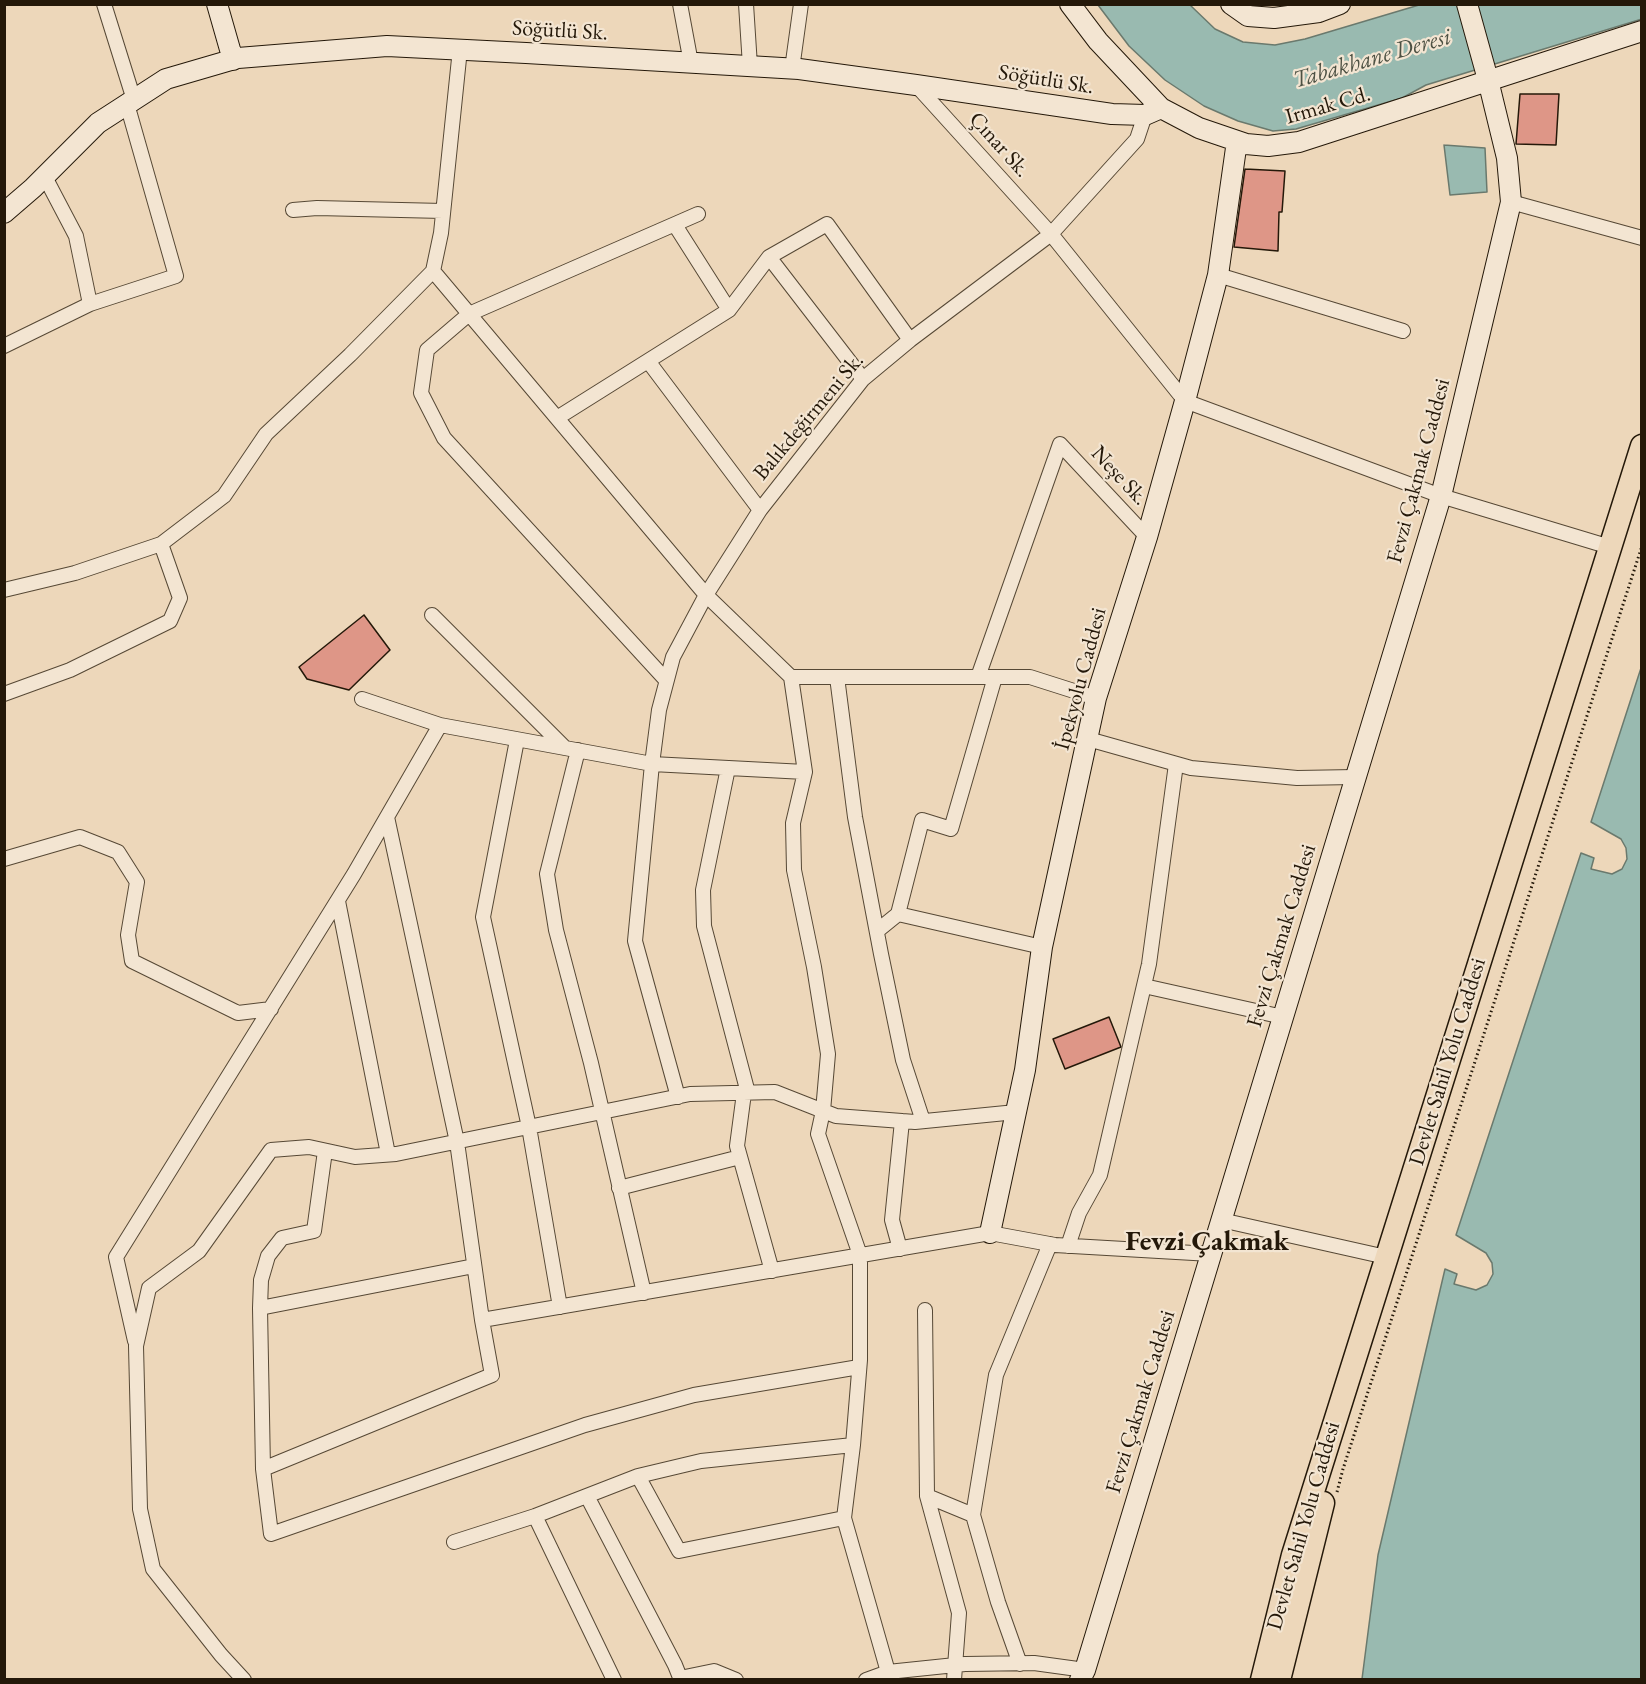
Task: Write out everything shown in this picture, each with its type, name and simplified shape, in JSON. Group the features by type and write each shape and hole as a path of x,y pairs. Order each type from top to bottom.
{"main road":[{"name":"Devlet Sahil Yolu Caddesi","path":"1262,1680 1293,1555 1641,446"},
{"name":"Devlet Sahil Yolu Caddesi","path":"1279,1680 1333,1463 1641,489"}],"street":[{"path":"4,346 90,304 176,276 104,4"},
{"path":"217,4 233,60"},
{"path":"680,4 691,63"},
{"path":"746,4 750,66"},
{"path":"792,69 801,4"},
{"name":"Irmak Cd.","path":"1070,4 1153,111 1246,144 1268,146 1299,142 1487,75 1641,31"},
{"path":"1231,4 1248,16 1274,18 1319,12 1340,4"},
{"name":"Fevzi Çakmak Caddesi","path":"1082,1675 1441,496 1511,202 1507,158 1467,4"},
{"name":"Söğütlü Sk.","path":"4,213 45,177 98,123 166,79 233,60 387,46 792,69 916,84 1112,114 1153,111"},
{"path":"4,590 75,573 162,544 224,496 266,434 350,355 433,271 441,233 460,49"},
{"name":"Çınar Sk.","path":"916,84 1051,234 1185,401"},
{"name":"Balıkdeğirmeni Sk.","path":"678,1097 635,941 659,710 673,657 706,595 760,510 863,379 910,340 1051,234 1137,139 1153,111"},
{"name":"İpekyolu Caddesi","path":"990,1233 1025,1070 1042,947 1096,698 1147,537 1218,275 1237,141"},
{"path":"45,177 76,236 90,304"},
{"path":"1511,202 1641,238"},
{"path":"293,210 317,208 443,211"},
{"path":"666,680 444,438 421,393 427,350 469,314 698,214"},
{"path":"556,418 729,310 770,257 827,224 910,340"},
{"path":"675,225 729,310"},
{"path":"770,257 863,379"},
{"path":"433,271 706,595 791,677 805,772 793,823 794,870 814,967 828,1054 823,1111 818,1134 860,1255 859,1367 844,1518 888,1672"},
{"path":"1218,275 1403,331"},
{"path":"648,361 760,510"},
{"path":"1185,401 1441,496 1610,547"},
{"name":"Neşe Sk.","path":"978,677 1060,444 1147,537"},
{"path":"4,694 70,670 170,621 180,598 162,544"},
{"path":"432,615 571,749"},
{"path":"791,677 1030,677 1096,698"},
{"path":"837,677 855,816 877,931 903,1060 923,1121"},
{"path":"877,931 898,914 922,820 951,829 995,677"},
{"path":"362,699 440,725 652,764 805,772"},
{"path":"244,1680 221,1655 153,1569 140,1509 136,1346 116,1257 338,901 440,725"},
{"path":"1088,739 1191,768 1297,778 1355,777"},
{"path":"518,740 483,917 529,1127 560,1307"},
{"path":"571,749 547,874 556,930 591,1063 644,1293"},
{"path":"1068,1246 1079,1213 1100,1175 1144,987 1176,764"},
{"path":"728,768 703,890 704,926 746,1093 737,1146 772,1270"},
{"path":"263,1469 492,1375 457,1142 387,817"},
{"path":"4,858 80,837 118,852 137,882 128,935 132,961 238,1013 271,1009"},
{"path":"338,901 388,1154"},
{"path":"898,914 1042,947"},
{"path":"1144,987 1283,1017"},
{"path":"136,1346 149,1288 199,1251 270,1150 309,1147 355,1157 388,1154 690,1094 775,1092 836,1116 902,1121 1016,1112"},
{"path":"900,1249 891,1220 902,1121"},
{"path":"326,1151 314,1231 282,1238 268,1256 261,1280 263,1469 271,1534 585,1425 694,1395 859,1367"},
{"path":"620,1188 740,1157"},
{"path":"1221,1220 1386,1257"},
{"path":"482,1320 990,1233 1068,1246 1211,1254"},
{"path":"1020,1664 998,1602 973,1515 996,1375 1050,1244"},
{"path":"260,1308 474,1266"},
{"path":"925,1310 927,1496 959,1613 954,1680"},
{"path":"454,1542 535,1516 638,1476 700,1461 853,1445"},
{"path":"638,1476 679,1551 844,1518"},
{"path":"587,1496 675,1665 680,1679 714,1671 736,1680"},
{"path":"927,1496 973,1515"},
{"path":"535,1516 614,1680"},
{"path":"866,1680 888,1672 956,1665 1034,1663 1082,1675"}],"path":[{"path":"1334,1502 1641,546"}],"water":[{"name":"Tabakhane Deresi","path":"1098,5 1190,5 1215,29 1243,42 1275,45 1305,39 1419,5 1641,5 1642,19 1426,85 1402,98 1296,129 1273,131 1238,121 1204,106 1165,80 1129,46"},
{"path":"1444,145 1485,148 1487,192 1450,195"},
{"path":"1641,668 1641,1679 1362,1679 1378,1555 1445,1269 1457,1274 1454,1284 1476,1290 1487,1285 1493,1274 1492,1263 1486,1253 1456,1235 1581,853 1594,858 1591,869 1612,874 1622,869 1627,859 1626,848 1621,839 1591,822"}],"building":[{"path":"1520,94 1559,94 1556,145 1516,144"},
{"path":"1245,169 1285,171 1282,212 1279,212 1278,251 1234,247"},
{"path":"364,615 390,650 349,690 307,679 299,667"},
{"path":"1109,1017 1121,1047 1065,1069 1053,1039"}],"district":[{"name":"Fevzi Çakmak","path":"1207,1242"}]}
